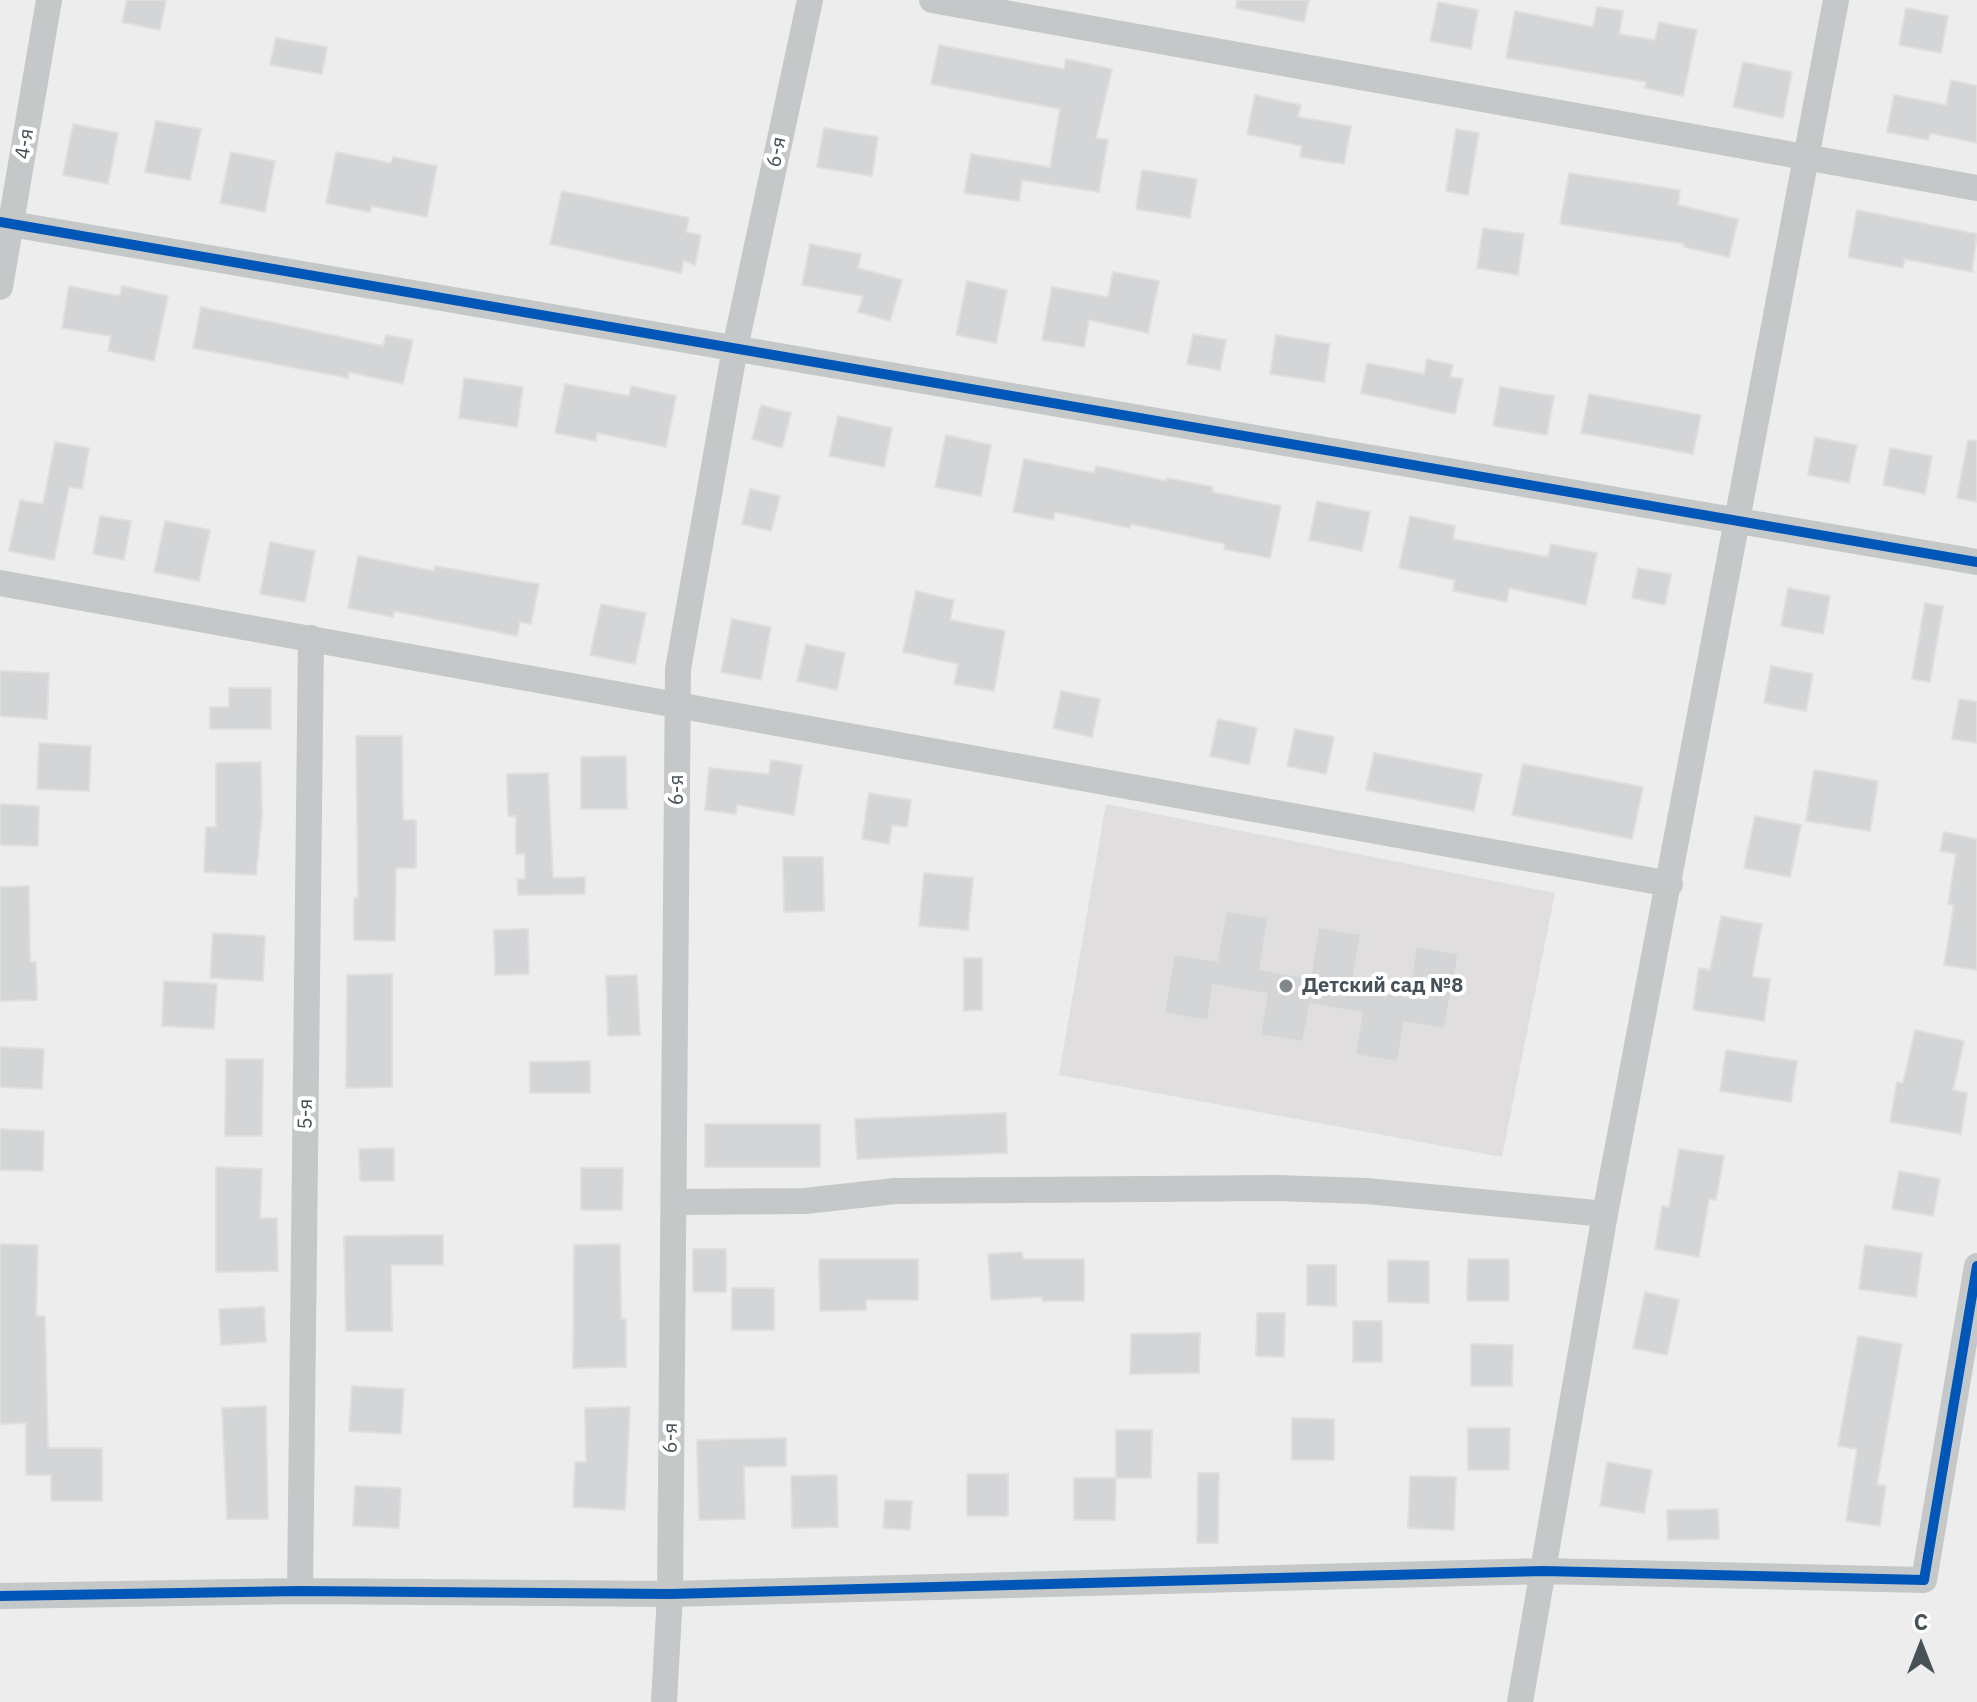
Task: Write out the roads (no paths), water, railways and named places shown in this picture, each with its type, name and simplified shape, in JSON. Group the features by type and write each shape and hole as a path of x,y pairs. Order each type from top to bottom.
{"street":[{"name":"4-я","path":"0,287 6,223 49,0"},
{"name":"6-я","path":"664,1702 670,1594 678,669 735,348 810,0"},
{"path":"932,0 1977,188"},
{"path":"1520,1702 1605,1214 1670,884 1804,155 1836,0"},
{"path":"6,223 1977,562"},
{"path":"0,583 1670,884"},
{"name":"5-я","path":"300,1591 311,638"},
{"path":"674,1202 805,1201 895,1191 1275,1188 1367,1191 1605,1214"},
{"path":"0,1596 300,1591 670,1594 1543,1571 1924,1580 1977,1266"}],"place":[{"name":"Детский сад №8","path":"1286,986"}]}
